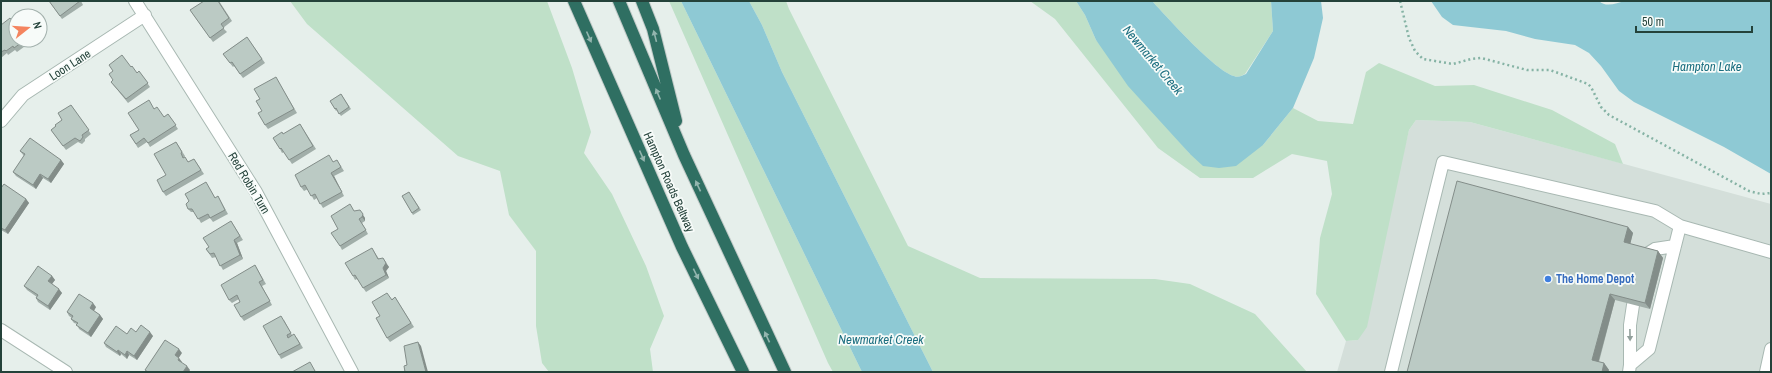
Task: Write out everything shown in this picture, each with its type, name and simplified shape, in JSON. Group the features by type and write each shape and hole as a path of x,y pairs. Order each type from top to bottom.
{"highway":[{"name":"Hampton Roads Beltway","path":"574,1 682,247 743,372"},
{"path":"619,1 684,155"},
{"path":"642,1 653,29 684,155"},
{"name":"Hampton Roads Beltway","path":"684,155 770,343 785,372"}],"street":[{"name":"Red Robin Turn","path":"135,1 256,192 352,372"},
{"name":"Loon Lane","path":"1,121 23,95 145,15"},
{"path":"1390,372 1443,162 1655,211 1680,226 1771,252"},
{"path":"1630,369 1649,349 1680,226"},
{"path":"1647,254 1655,249 1675,246"},
{"path":"1630,369 1630,325 1633,305"},
{"path":"1,330 66,372"},
{"path":"1766,372 1771,349"}],"path":[{"path":"1400,1 1409,38 1415,51 1423,59 1454,64 1481,58 1528,70 1550,70 1583,81 1591,87 1601,107 1609,115 1749,191 1761,194 1771,193"}],"shaded area":[{"path":"1416,120 1470,122 1771,204 1771,372 1337,372 1346,341 1358,340 1409,130"}],"green space":[{"path":"290,1 547,1 572,68 591,132 584,153 612,194 646,266 664,316 650,349 653,372 549,372 542,363 536,326 536,251 509,215 500,171 458,156 307,24"},
{"path":"669,1 681,1 862,372 833,372 828,363"},
{"path":"749,1 786,1 908,246 980,278 1155,279 1190,284 1255,314 1307,372 933,372 782,72 762,25"},
{"path":"1030,1 1076,1 1085,15 1096,40 1190,154 1263,145 1293,108 1318,121 1353,124 1366,72 1379,63 1435,86 1474,85 1552,110 1615,144 1623,164 1470,122 1416,120 1409,130 1367,327 1358,340 1346,341 1316,294 1320,238 1332,194 1327,161 1292,154 1253,178 1200,178 1158,148 1055,19"},
{"path":"1152,1 1271,1 1273,31 1245,74 1235,77 1215,64 1204,54"}],"water":[{"name":"Newmarket Creek","path":"681,1 749,1 762,25 782,72 933,372 862,372"},
{"name":"Newmarket Creek","path":"1076,1 1152,1 1215,64 1226,72 1237,77 1246,74 1273,31 1271,1 1321,1 1323,18 1314,58 1293,108 1263,145 1236,166 1219,168 1203,166 1190,154 1128,86 1096,40 1085,15"},
{"name":"Hampton Lake","path":"1431,1 1599,1 1608,5 1625,1 1771,1 1771,174 1724,147 1634,102 1619,91 1601,66 1589,53 1575,45 1535,39 1506,31 1453,25 1442,17"}],"building":[{"path":"49,1 80,1 60,16"},
{"path":"204,1 218,1 229,18 221,24 224,28 210,38 190,10"},
{"path":"8,20 8,48 10,48 1,52 1,25"},
{"path":"247,37 262,59 240,74 232,62 230,63 223,54"},
{"path":"122,55 137,73 139,71 148,83 126,99 111,82 113,80 109,74 113,71 109,65"},
{"path":"276,77 294,109 265,125 258,113 262,111 256,101 260,99 254,89"},
{"path":"341,94 349,107 339,114 330,101"},
{"path":"149,100 154,109 157,107 164,117 168,114 176,125 148,143 144,138 136,144 130,135 139,130 128,113"},
{"path":"71,105 89,130 82,135 83,137 80,141 75,138 63,146 51,130 62,120 58,113"},
{"path":"300,124 313,146 289,160 273,138"},
{"path":"30,138 61,160 48,179 40,174 33,185 13,172 25,154 20,151"},
{"path":"176,142 182,152 183,158 185,157 188,162 194,159 201,170 163,192 157,180 166,175 154,154"},
{"path":"329,155 333,162 337,160 341,167 331,173 342,192 320,204 315,194 311,196 305,185 301,187 295,175"},
{"name":"The Home Depot","path":"1457,181 1628,227 1624,242 1658,251 1645,303 1610,294 1592,360 1604,363 1602,372 1407,372"},
{"path":"206,182 215,198 218,196 225,210 210,218 208,214 198,219 192,209 188,209 186,204 189,201 185,194"},
{"path":"4,184 26,199 5,230 1,228 1,188"},
{"path":"409,192 419,208 412,213 402,196"},
{"path":"350,204 354,211 360,210 363,214 359,219 366,230 340,246 331,233 338,229 331,216"},
{"path":"231,221 240,236 234,240 240,255 220,266 214,253 210,254 206,249 209,247 203,238"},
{"path":"372,248 378,259 383,258 386,263 383,268 386,275 363,288 345,263"},
{"path":"255,265 263,280 259,282 270,301 241,317 234,305 240,302 237,295 229,300 221,285"},
{"path":"38,266 52,276 48,281 59,289 48,306 36,298 38,295 24,286"},
{"path":"387,293 392,300 395,297 411,323 387,338 376,318 380,316 372,302"},
{"path":"79,294 93,303 90,308 100,315 88,333 76,325 78,323 71,319 73,316 67,312"},
{"path":"281,316 291,333 287,335 288,338 294,334 300,344 279,355 263,326"},
{"path":"141,325 150,332 134,356 127,351 125,355 118,350 117,352 104,343 116,326 127,334 131,328 136,332"},
{"path":"165,340 179,349 175,355 179,358 178,360 187,366 183,372 148,372 145,370"},
{"path":"418,342 426,372 405,372 404,366 407,365 404,346"},
{"path":"310,362 315,371 292,372"}],"place":[{"name":"The Home Depot","path":"1548,279"}]}
